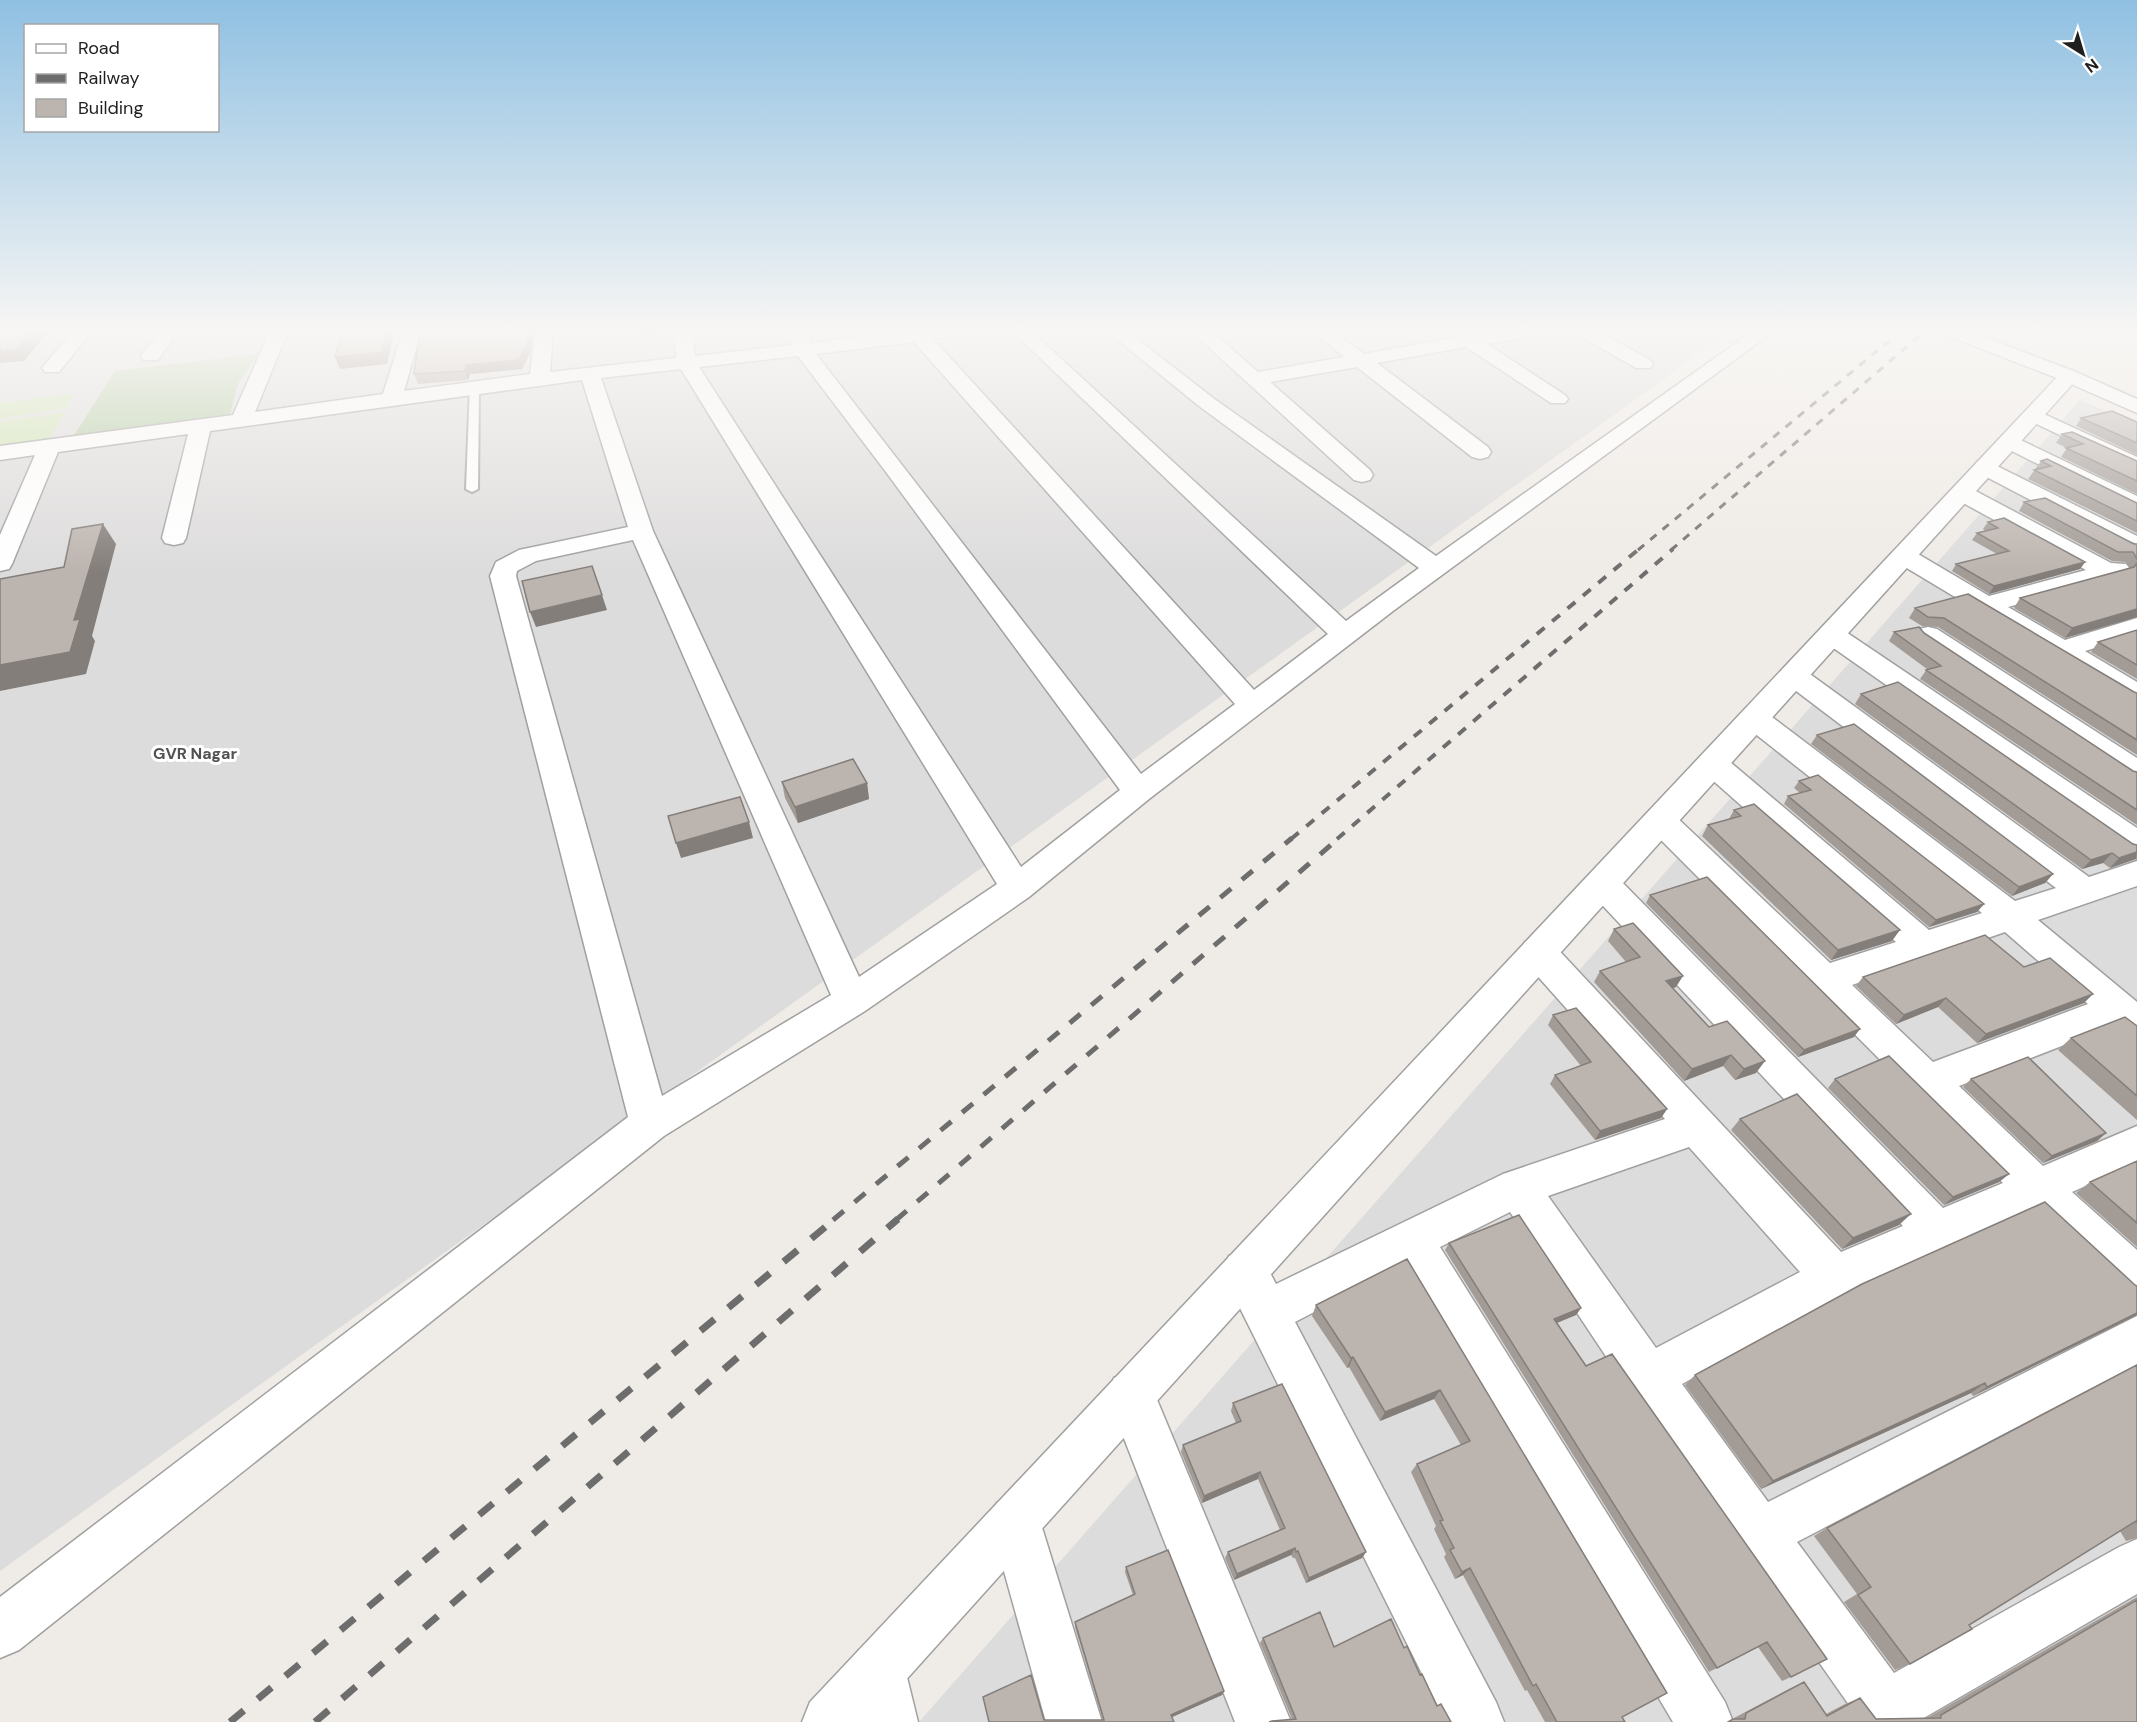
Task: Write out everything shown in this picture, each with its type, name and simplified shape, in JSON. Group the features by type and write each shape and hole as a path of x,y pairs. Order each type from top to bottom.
{"street":[{"path":"241,420 245,411"},
{"path":"0,453 303,411"},
{"path":"602,411 641,531 852,1001"},
{"path":"717,411 1017,888"},
{"path":"853,411 1138,792"},
{"path":"987,411 1252,705"},
{"path":"1107,411 1346,636"},
{"path":"1219,411 1437,568"},
{"path":"1290,411 1362,475"},
{"path":"1428,411 1480,452"},
{"path":"0,1631 650,1124 852,1001 1017,888 1252,705 1654,411"},
{"path":"2016,411 2137,546"},
{"path":"830,1722 1131,1395 1255,1292 1538,952 1831,634 2027,426 2112,411"},
{"path":"174,538 201,424"},
{"path":"2027,426 2137,465"},
{"path":"2027,426 2137,504"},
{"path":"2027,426 2107,571"},
{"path":"0,564 50,445"},
{"path":"641,531 528,555 505,567 503,576 650,1124"},
{"path":"1904,556 2065,649 2137,694"},
{"path":"1988,604 2137,563"},
{"path":"2065,649 2137,626"},
{"path":"1831,634 2137,844"},
{"path":"1928,635 2137,772"},
{"path":"1793,675 2084,891"},
{"path":"1754,718 2010,916 2128,1016"},
{"path":"1712,763 1924,946"},
{"path":"1660,820 2036,1187 2137,1279"},
{"path":"1824,981 2137,873"},
{"path":"1602,883 1936,1231"},
{"path":"1538,952 1834,1277"},
{"path":"1927,1081 2128,1016"},
{"path":"1255,1292 1411,1239 1518,1188 1698,1126"},
{"path":"1648,1377 1834,1277 2137,1144"},
{"path":"1518,1188 1648,1377 1891,1716 2137,1565"},
{"path":"1411,1239 1705,1722"},
{"path":"1255,1292 1476,1722"},
{"path":"1761,1533 2137,1339"},
{"path":"1131,1395 1263,1722"},
{"path":"1015,1521 1074,1722"},
{"path":"878,1669 890,1722"}],"lane":[{"path":"472,489 474,411"}],"shaded area":[{"path":"0,411 1619,411 0,1571"},
{"path":"2070,411 2107,411 2137,424 2137,1722 919,1722"}],"green space":[{"path":"0,411 46,411 0,419"},
{"path":"89,411 231,411 230,414 73,437"},
{"path":"65,412 49,439 0,447 0,422"}],"building":[{"path":"2113,411 2137,422 2137,443 2081,418"},
{"path":"2072,432 2137,461 2137,481 2066,448 2083,444 2062,434"},
{"path":"2047,459 2137,503 2137,521 2034,470 2051,466 2041,461"},
{"path":"2045,498 2137,544 2137,559 2133,552 2118,552 2024,502"},
{"path":"2004,518 2085,562 1994,586 1956,564 2009,551 1977,533 1998,528 1988,522"},
{"path":"103,524 74,620 80,619 70,652 0,665 0,579 64,567 72,529"},
{"path":"2137,563 2137,609 2072,628 2020,598 2134,567"},
{"path":"592,566 602,595 530,612 522,581"},
{"path":"1968,594 2137,693 2137,740 1944,618 1928,617 1915,608"},
{"path":"1919,627 1924,633 2137,772 2137,810 1926,670 1941,666 1894,632"},
{"path":"2137,630 2137,665 2098,642"},
{"path":"1898,682 2137,845 2137,852 2119,858 2112,853 2091,860 1861,694"},
{"path":"1854,724 2053,874 2019,887 1817,735"},
{"path":"853,759 867,783 795,807 782,782"},
{"path":"1818,775 1984,904 1936,920 1788,796 1811,790 1799,781"},
{"path":"740,797 749,822 676,843 668,816"},
{"path":"1754,804 1900,930 1838,950 1708,825 1741,816 1734,810"},
{"path":"1707,877 1860,1029 1804,1050 1650,895"},
{"path":"1633,923 1683,976 1666,981 1709,1027 1727,1021 1765,1061 1744,1069 1731,1055 1692,1069 1600,971 1640,957 1614,929"},
{"path":"1985,935 2024,967 2050,958 2093,994 1986,1034 1946,998 1904,1015 1863,977"},
{"path":"1576,1008 1667,1109 1600,1131 1555,1075 1591,1062 1553,1015"},
{"path":"2125,1017 2137,1026 2137,1096 2071,1038"},
{"path":"1889,1056 2009,1174 1953,1197 1835,1079"},
{"path":"2028,1057 2106,1133 2052,1156 1971,1079"},
{"path":"1797,1094 1911,1214 1853,1238 1740,1119"},
{"path":"2137,1161 2137,1223 2090,1182"},
{"path":"2045,1202 2137,1286 2137,1313 1987,1387 1985,1383 1773,1481 1695,1375 1862,1284"},
{"path":"1519,1215 1581,1308 1554,1319 1586,1366 1612,1354 1827,1659 1791,1677 1767,1642 1717,1668 1449,1243"},
{"path":"1407,1259 1667,1693 1622,1717 1625,1722 1557,1722 1536,1684 1533,1686 1470,1568 1462,1572 1450,1550 1454,1548 1440,1521 1443,1520 1417,1464 1470,1441 1440,1390 1385,1412 1353,1357 1351,1358 1316,1305"},
{"path":"2137,1365 2137,1523 2136,1521 1969,1625 1972,1629 1910,1664 1858,1595 1871,1587 1827,1528"},
{"path":"1282,1384 1366,1552 1309,1578 1295,1548 1237,1574 1228,1552 1285,1528 1260,1472 1204,1496 1183,1445 1241,1421 1233,1403"},
{"path":"1168,1550 1224,1691 1171,1715 1174,1722 989,1722 983,1697 1031,1675 1044,1720 1104,1720 1075,1622 1135,1594 1126,1567"},
{"path":"2137,1600 2137,1722 1728,1722 1733,1719 1745,1719 1746,1713 1804,1682 1827,1716 1860,1698 1876,1719 1941,1718 1941,1715"},
{"path":"1320,1612 1334,1647 1391,1619 1404,1648 1407,1646 1437,1706 1441,1704 1451,1722 1269,1722 1296,1719 1263,1638"}],"railway":[{"path":"1638,550 1804,411"},
{"path":"1671,550 1832,411"},
{"path":"1291,839 1639,549"},
{"path":"1337,839 1673,549"},
{"path":"833,1220 1292,838"},
{"path":"896,1220 1339,838"},
{"path":"230,1722 835,1219"},
{"path":"315,1722 898,1219"}],"district":[{"name":"GVR Nagar","path":"195,753"}]}
